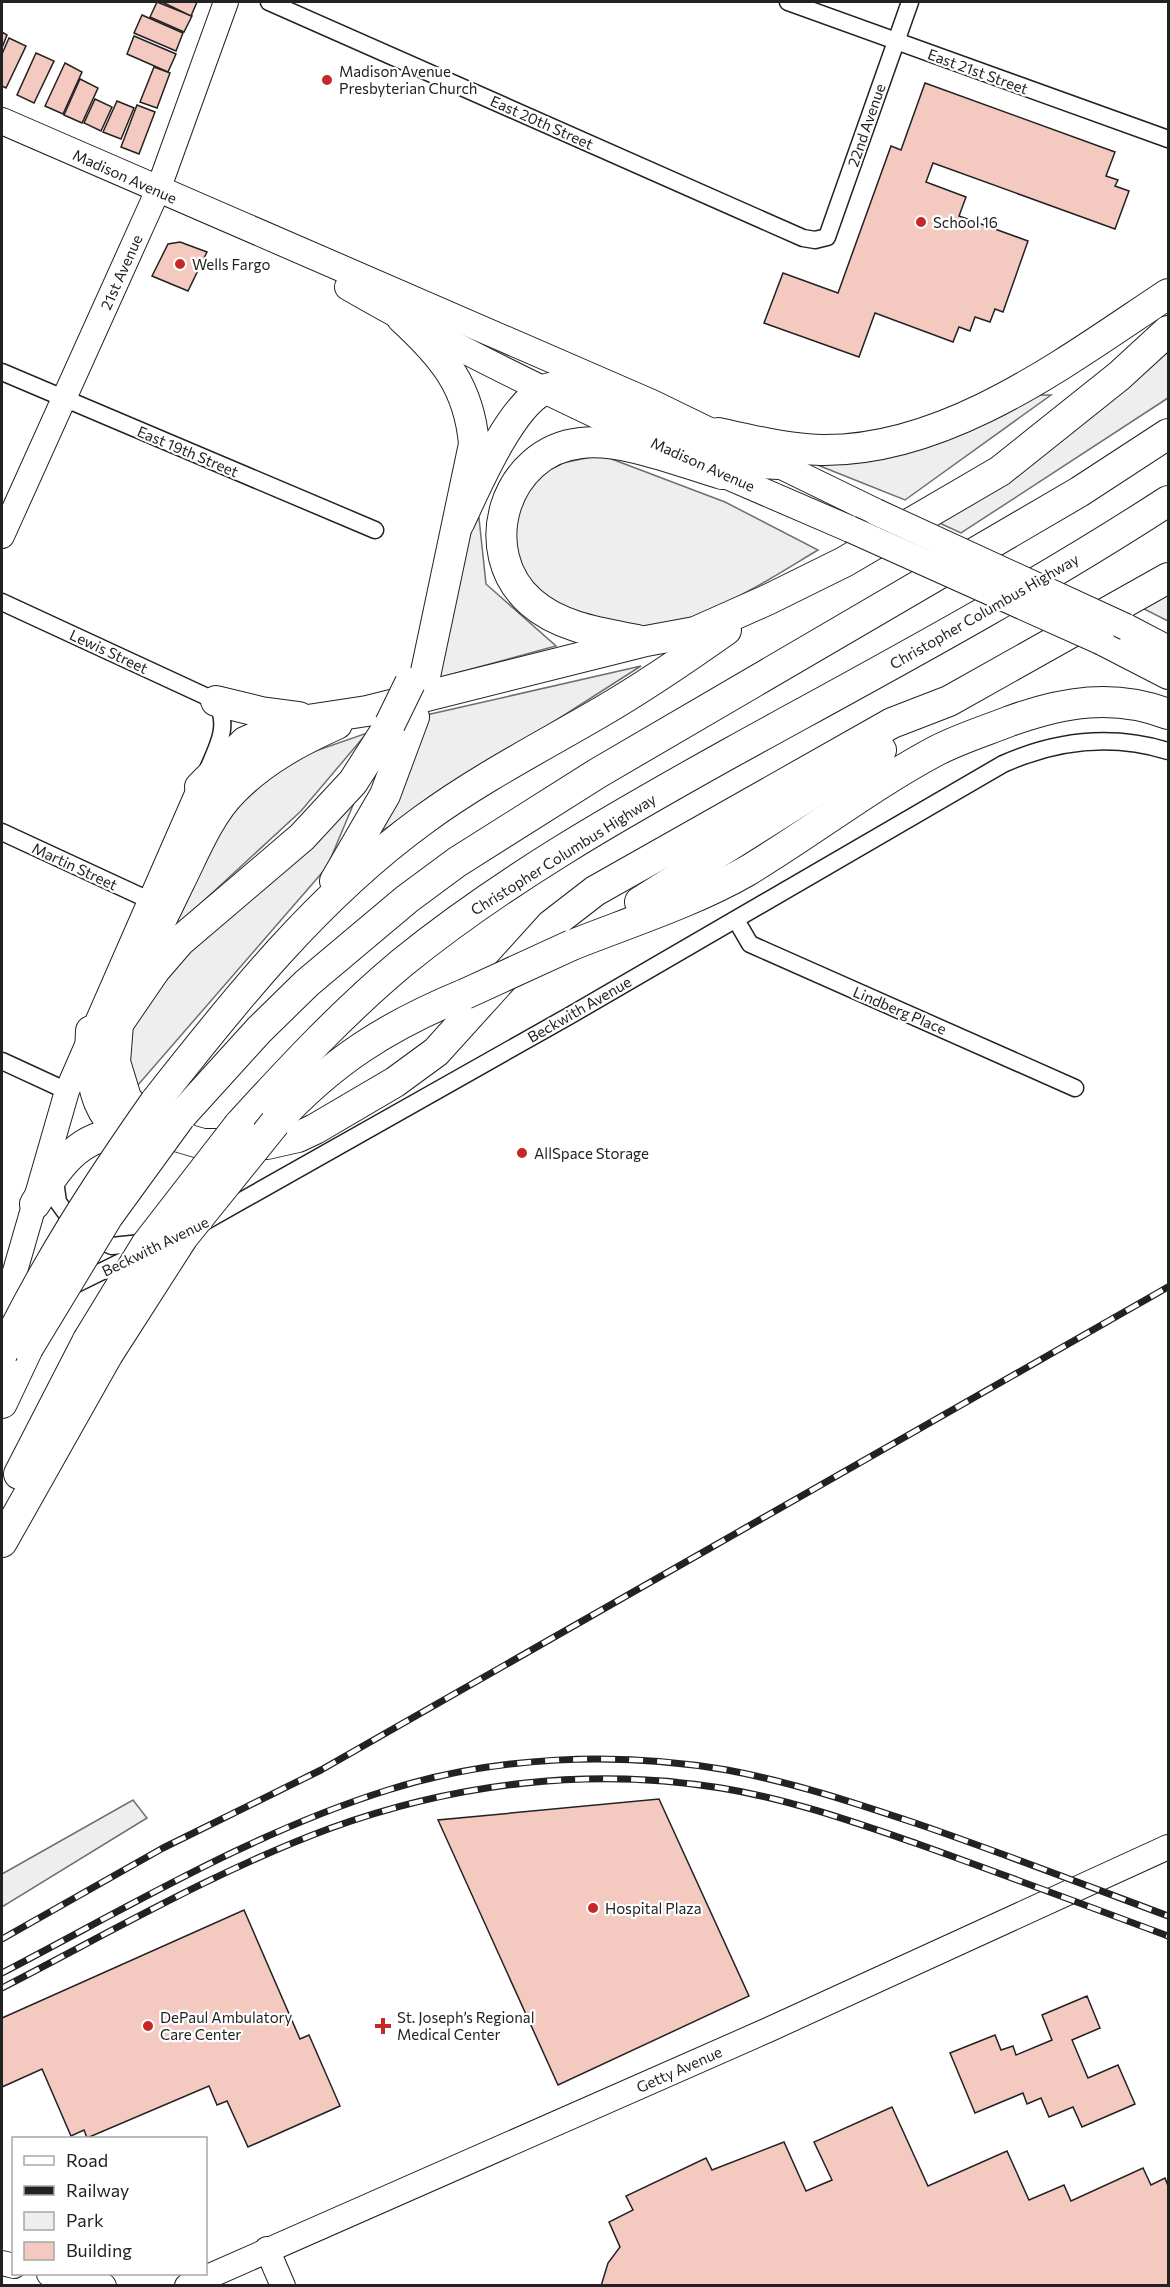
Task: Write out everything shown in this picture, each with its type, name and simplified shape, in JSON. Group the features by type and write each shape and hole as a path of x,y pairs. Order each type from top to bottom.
{"highway":[{"path":"718,433 780,445 822,450 863,447 904,438 966,416 1004,398 1168,294"},
{"path":"105,1028 180,941 302,837 353,782 390,717 417,682 459,523 474,444 472,419 459,384 428,343 402,318"},
{"path":"949,701 892,723 595,891 552,924 436,1052 395,1082 315,1129 280,1153 247,1164 193,1161 146,1147 105,1117 95,1094 90,1052 133,980 207,828 226,799 279,754 390,717 646,641 695,632 767,600 844,562 1000,471 1119,376 1168,331"},
{"path":"459,523 490,458 512,424 543,391 561,386 576,389 740,462 779,464"},
{"path":"15,1351 180,1117 259,1030 307,983 398,905 457,862 598,773 1079,492 1168,434"},
{"path":"646,641 602,633 557,619 544,613 519,591 510,574 501,540 503,508 509,494 530,466 556,450 579,443 601,443 639,450 722,474"},
{"name":"Christopher Columbus Highway","path":"2,1512 45,1420 98,1347 146,1245 238,1125 308,1049 353,1005 413,955 512,883 622,814 979,615 1113,537 1168,501"},
{"path":"572,945 902,737 949,701 1168,578"},
{"path":"2,1403 31,1295 73,1222 155,1102 215,1026 304,924 384,851 423,820 466,791 672,669 767,600"},
{"path":"216,701 261,712 310,718 390,717"},
{"path":"2,1542 98,1347 275,1123 298,1097 351,1053 404,1021 572,945 745,872 896,774 936,751 973,735 1032,714 1079,703 1122,702 1168,714"},
{"path":"304,924 354,851 385,795 390,717"},
{"path":"200,787 245,742 271,729 310,718"},
{"path":"105,1028 126,1098 136,1110 169,1134 203,1144 250,1146 281,1141 315,1129"},
{"path":"35,1203 62,1162 87,1142 110,1134 124,1133"}],"main road":[{"name":"Madison Avenue","path":"2,121 718,433 876,512 1126,627 1168,649"},
{"name":"Madison Avenue","path":"249,230 402,318 543,391 722,474 1102,642 1168,676"},
{"path":"1126,627 1168,644"}],"street":[{"name":"21st Avenue","path":"2,536 158,190 226,2"},
{"name":"East 20th Street","path":"269,2 803,238 815,240"},
{"name":"East 21st Street","path":"788,2 1168,139"},
{"name":"22nd Avenue","path":"815,240 827,237 910,2"},
{"name":"East 19th Street","path":"2,372 375,530"},
{"name":"Lewis Street","path":"2,602 216,701"},
{"path":"32,1305 4,1296 35,1203 67,1091 105,1028 149,900 220,742 224,717 216,701"},
{"name":"Beckwith Avenue","path":"2,1327 32,1305 208,1220 1024,754 1070,743 1095,740 1121,741 1168,751"},
{"name":"Martin Street","path":"2,832 149,900"},
{"name":"Lindberg Place","path":"736,920 750,944 1075,1088"},
{"path":"2,1062 67,1091"},
{"path":"54,1173 58,1202 81,1234 112,1246 166,1240"},
{"name":"Getty Avenue","path":"187,2286 768,2030 1168,1847"},
{"path":"267,2249 283,2286"},
{"path":"54,2275 104,2286"}],"green space":[{"path":"1168,341 1168,398 961,533 935,521"},
{"path":"1038,395 1051,395 905,500 820,466 891,456"},
{"path":"601,455 725,502 818,550 740,596 681,621 651,628 622,629 594,623 567,611 525,586 508,522 533,469"},
{"path":"479,518 486,584 556,646 438,678 468,521"},
{"path":"1168,589 1168,621 1140,607"},
{"path":"641,666 368,840 422,716"},
{"path":"367,733 301,811 158,943 231,800 281,763"},
{"path":"364,779 327,867 131,1093 123,1029 180,955"},
{"path":"133,1800 147,1818 2,1907 2,1874"}],"building":[{"path":"157,2 192,16 184,32 150,17"},
{"path":"162,2 197,2 191,16"},
{"path":"142,15 183,33 176,51 134,33"},
{"path":"2,32 7,35 2,48"},
{"path":"134,36 176,54 168,72 127,54"},
{"path":"9,38 26,46 6,88 2,86 2,54"},
{"path":"36,53 54,61 34,103 17,95"},
{"path":"65,63 82,72 63,114 45,106"},
{"path":"154,67 170,73 157,108 140,102"},
{"path":"80,79 98,88 82,123 64,115"},
{"name":"School 16","path":"925,83 1115,152 1106,176 1118,180 1115,186 1129,191 1115,229 933,163 926,182 966,197 959,216 1028,241 1003,312 995,309 990,322 975,317 970,331 959,327 953,342 875,313 859,357 764,323 783,273 838,293 891,146 901,150"},
{"path":"95,99 112,107 101,131 84,123"},
{"path":"117,101 134,108 121,139 103,132"},
{"path":"137,105 155,112 139,154 121,147"},
{"name":"Wells Fargo","path":"180,242 207,252 188,291 152,276 168,244"},
{"name":"Hospital Plaza","path":"659,1799 749,1996 558,2085 438,1820"},
{"name":"DePaul Ambulatory Care Center","path":"244,1910 300,2039 309,2035 340,2106 248,2147 227,2101 217,2105 209,2086 89,2137 87,2137 84,2130 71,2136 42,2069 2,2087 2,2018"},
{"path":"1087,1996 1100,2028 1072,2040 1088,2078 1118,2065 1135,2104 1082,2127 1073,2107 1049,2117 1041,2098 1027,2104 1023,2093 975,2113 950,2053 995,2035 1001,2050 1013,2046 1016,2055 1052,2040 1042,2015"},
{"path":"892,2107 928,2186 1007,2151 1029,2200 1064,2185 1071,2201 1143,2168 1151,2185 1165,2178 1168,2186 1168,2286 601,2286 608,2263 620,2247 609,2222 633,2210 626,2196 706,2158 712,2170 784,2142 806,2191 832,2180 814,2142"}],"railway":[{"path":"2,1939 163,1848 321,1770 1168,1287"},
{"path":"2,1973 191,1873 288,1827 338,1807 429,1779 471,1770 556,1760 643,1760 685,1764 727,1770 799,1787 918,1824 1168,1916"},
{"path":"2,1988 205,1883 331,1828 426,1800 475,1790 523,1783 573,1780 622,1779 671,1782 721,1788 796,1805 918,1844 1168,1936"}],"place":[{"name":"Madison Avenue Presbyterian Church","path":"327,80"},
{"name":"School 16","path":"921,222"},
{"name":"Wells Fargo","path":"180,264"},
{"name":"AllSpace Storage","path":"522,1153"},
{"name":"Hospital Plaza","path":"593,1908"},
{"name":"DePaul Ambulatory Care Center","path":"148,2026"},
{"name":"St. Joseph’s Regional Medical Center","path":"383,2026"}]}
